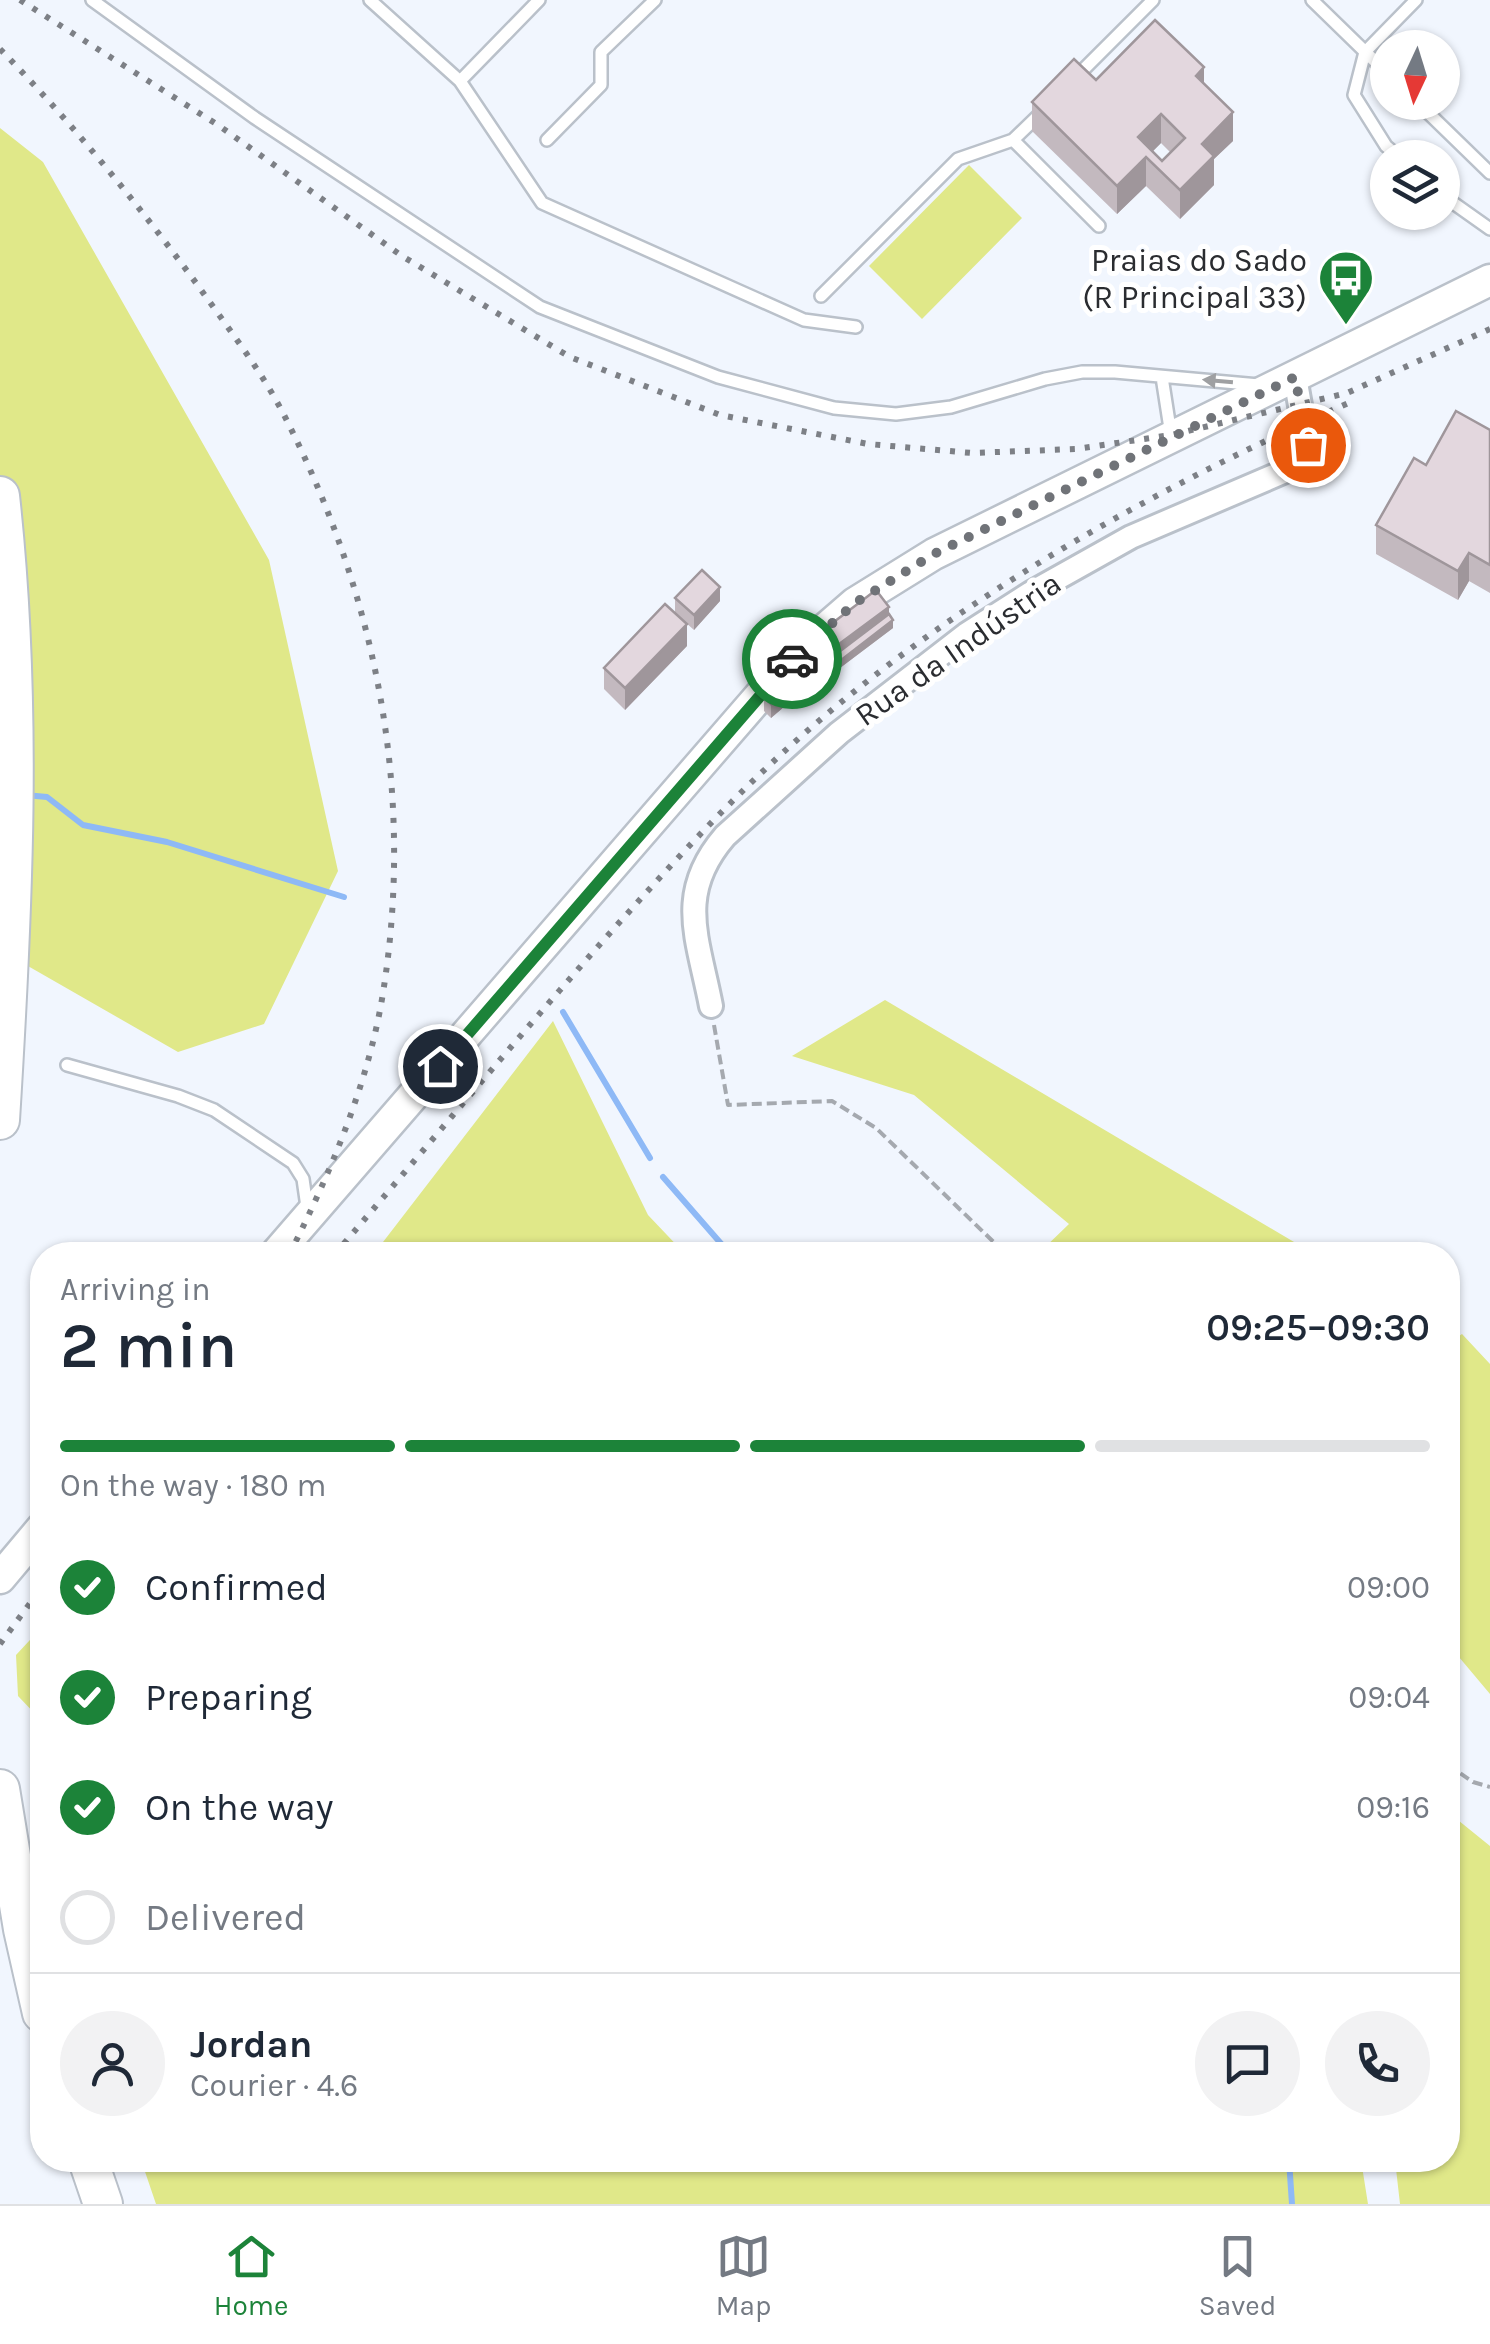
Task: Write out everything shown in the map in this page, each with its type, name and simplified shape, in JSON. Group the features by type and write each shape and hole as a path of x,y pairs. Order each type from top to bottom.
{"main road":[{"path":"0,496 16,754 13,898 0,1120"},
{"path":"0,1789 30,1958"},
{"path":"92,2172 103,2204"}],"street":[{"path":"286,1242 725,735 814,637 855,603 934,554 1490,280"},
{"name":"Rua da Indústria","path":"711,1006 695,924 695,886 709,855 725,836 839,733 1015,603 1131,537 1297,466 1308,445 1284,382"},
{"path":"0,1578 30,1542"}],"lane":[{"path":"92,0 254,118 540,307 718,377 834,408 896,414 951,408 1082,372 1284,382"},
{"path":"370,0 460,81 542,203 804,320 856,327"},
{"path":"460,81 539,0"},
{"path":"547,140 601,85 601,52 655,0"},
{"path":"1069,84 1153,0"},
{"path":"1312,0 1370,57"},
{"path":"1382,140 1354,95 1365,52 1416,0"},
{"path":"820,296 958,159 1013,140 1055,98"},
{"path":"1435,120 1490,174"},
{"path":"1013,140 1099,226"},
{"path":"1460,208 1490,229"},
{"path":"1162,377 1172,435"},
{"path":"67,1065 190,1100 224,1116 297,1167 308,1216"}],"path":[{"path":"711,1006 728,1105 832,1101 876,1128 993,1242"},
{"path":"1460,1774 1490,1787"}],"green space":[{"path":"0,128 43,162 269,560 338,871 264,1024 178,1052 0,950"},
{"path":"969,165 1022,218 922,319 869,266"},
{"path":"885,1000 1294,1242 1050,1242 1069,1224 914,1095 792,1056"},
{"path":"553,1021 648,1215 674,1242 383,1242"},
{"path":"1460,1335 1490,1364 1490,1694 1460,1658"},
{"path":"30,1640 30,1709 18,1696 16,1655"},
{"path":"1460,1822 1490,1846 1490,2204 1400,2204 1396,2172 1460,2172"},
{"path":"145,2172 1363,2172 1368,2204 156,2204"}],"building":[{"path":"1155,20 1204,67 1196,76 1233,112 1202,144 1214,156 1180,190 1146,157 1117,186 1032,102 1074,59 1096,80","holes":["1161,114 1185,138 1162,161 1138,137"]},
{"path":"1456,411 1490,430 1490,565 1469,553 1458,571 1376,525 1414,458 1426,465"},
{"path":"702,570 720,587 694,615 675,598"},
{"path":"876,590 889,607 831,650 818,634"},
{"path":"665,604 687,624 625,688 604,668"},
{"path":"889,614 893,620 836,664 831,658"},
{"path":"789,668 799,680 771,704 764,697"}],"waterway":[{"path":"25,795 47,797 83,825 167,842 344,897"},
{"path":"563,1012 650,1158"},
{"path":"663,1177 720,1242"},
{"path":"1290,2172 1292,2204"}],"railway":[{"path":"20,0 218,125 402,256 570,357 720,415 868,444 972,453 1076,449 1171,435 1347,393 1490,329"},
{"path":"0,49 128,195 199,287 264,381 316,482 365,625 381,698 390,772 394,847 391,923 382,999 367,1065 332,1162 295,1242"},
{"path":"345,1242 674,862 764,770 851,694 916,644 1056,552 1203,472 1353,401"},
{"path":"0,1644 30,1603"}],"way so far":[{"path":"792,659 855,603 934,554 1295,377 1308,445"}],"place":[{"name":"Praias do Sado (R Principal 33)","path":"1346,327"}],"route":[{"path":"440,1066 792,659"}]}
